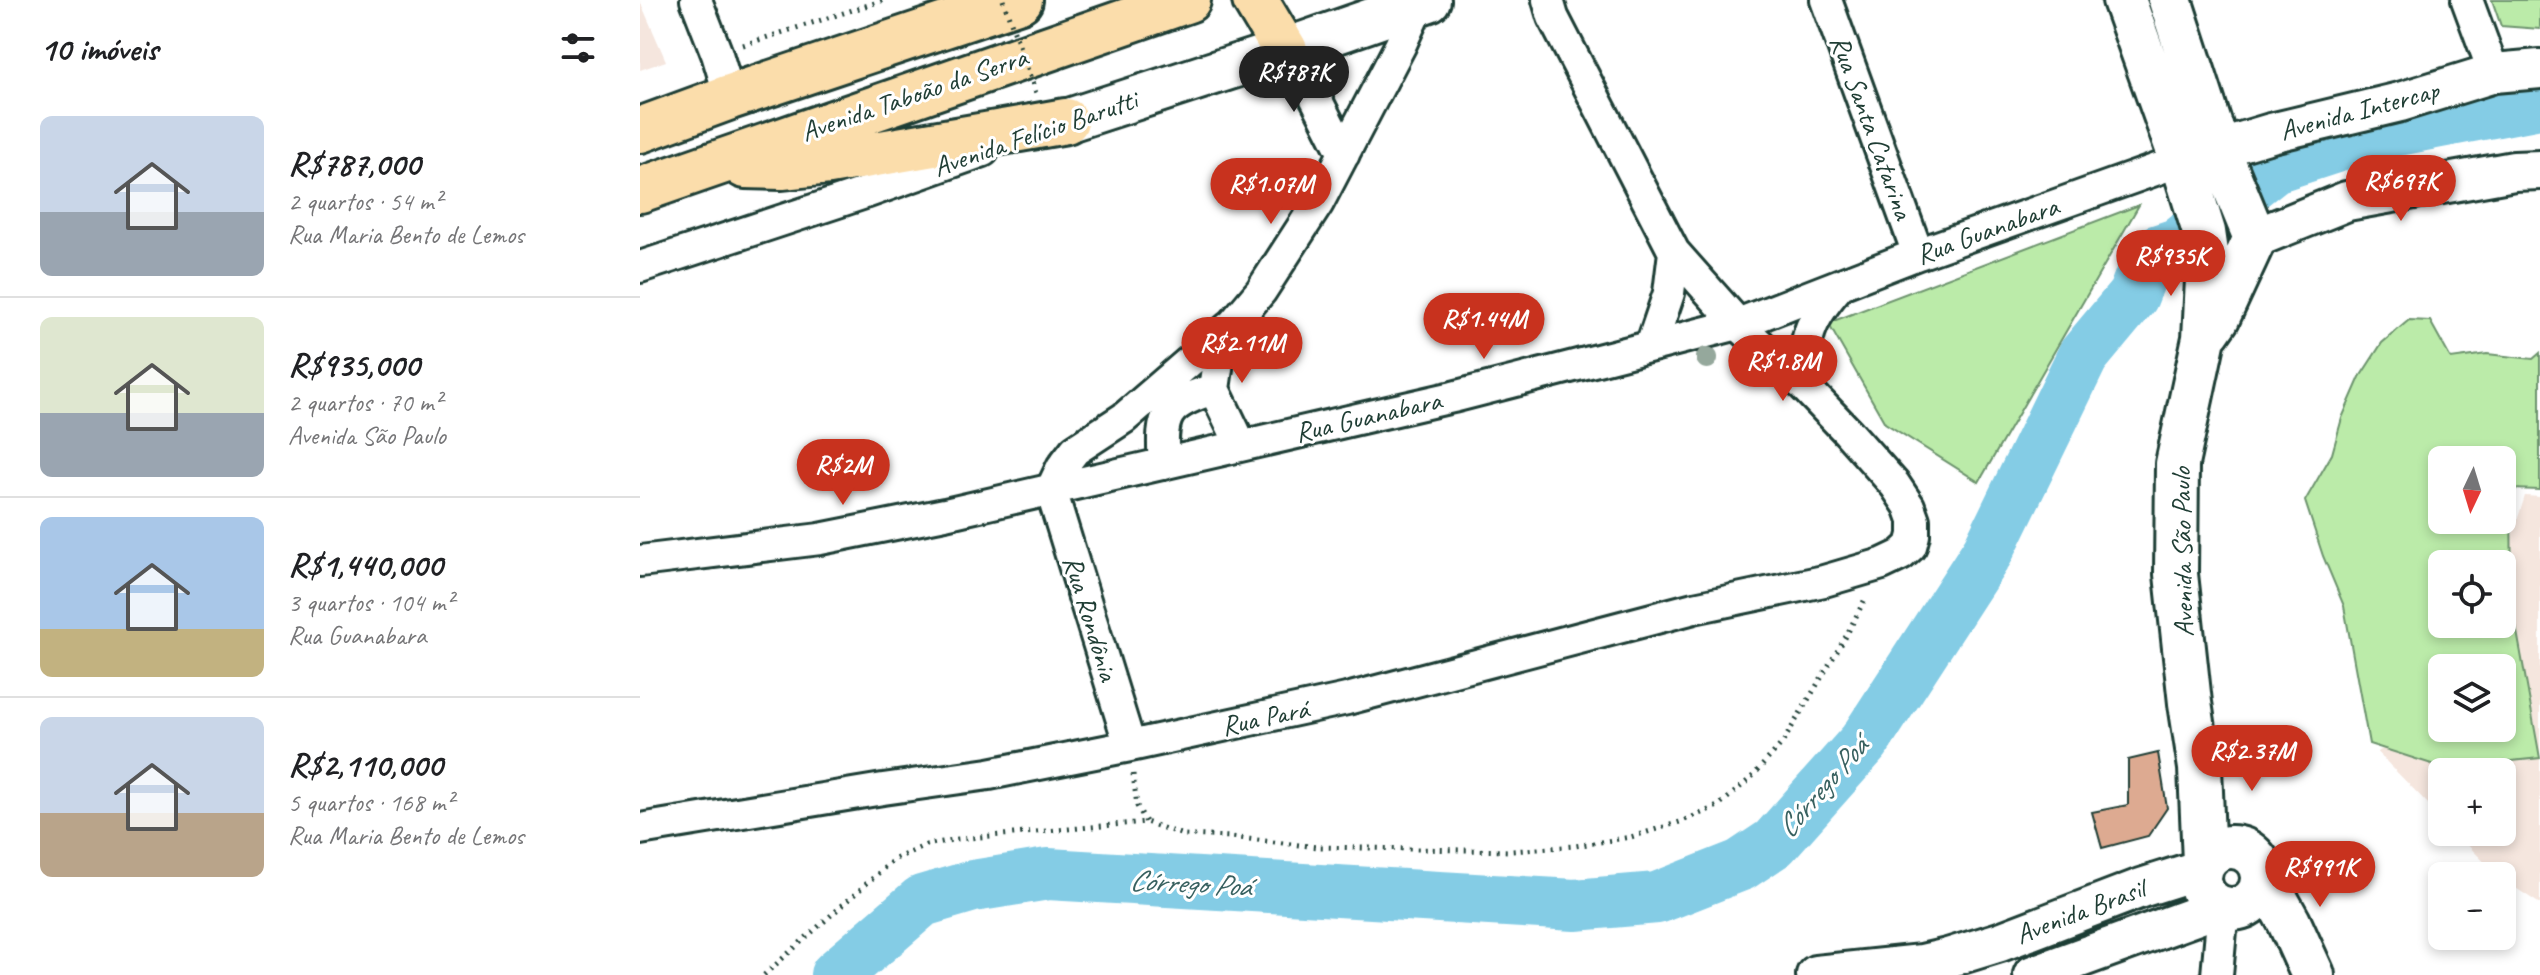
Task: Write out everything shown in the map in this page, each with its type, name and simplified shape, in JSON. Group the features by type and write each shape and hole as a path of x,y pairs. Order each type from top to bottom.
{"highway":[{"name":"Avenida Taboão da Serra","path":"640,130 1020,0"},
{"name":"Avenida Taboão da Serra","path":"640,190 1188,0"},
{"path":"1255,0 1285,50"},
{"path":"706,166 782,167 829,162 1051,107"}],"main road":[{"path":"2124,0 2202,161"},
{"path":"2170,0 2202,161 2222,236"},
{"name":"Avenida Felício Barutti","path":"1051,107 1285,50 1424,2"},
{"name":"Avenida São Paulo","path":"2222,236 2218,318 2204,338 2177,464 2176,558 2190,703 2200,768 2235,899 2294,975"},
{"name":"Avenida São Paulo","path":"2200,768 2203,865 2200,880 2203,892 2210,901 2235,899 2289,922 2313,975"}],"street":[{"path":"696,0 730,97"},
{"path":"1548,0 1553,17 1674,252 1738,324 1803,385 1869,455 1909,506 1914,520 1911,546 1882,564"},
{"name":"Rua Santa Catarina","path":"1826,0 1918,254"},
{"path":"2467,0 2494,73"},
{"path":"1161,402 1261,291 1318,203 1424,2"},
{"path":"1285,50 1308,83 1344,154"},
{"name":"Avenida Intercap","path":"2202,161 2494,73 2540,69"},
{"name":"Avenida Felício Barutti","path":"640,267 865,193 1051,107"},
{"name":"Rua Guanabara","path":"640,561 820,539 1051,490 1453,397 1738,324 1918,254 2202,161"},
{"path":"2222,236 2347,201 2514,171 2540,170"},
{"path":"1651,346 1669,293 1674,252"},
{"path":"1803,385 1804,351 1811,323 1838,287"},
{"path":"1234,323 1219,355 1214,389 1241,445"},
{"path":"1051,490 1062,467 1075,450 1124,418 1161,402 1182,400 1214,389"},
{"path":"1161,402 1164,464"},
{"name":"Rua Rondônia","path":"1051,490 1130,746"},
{"name":"Rua Pará","path":"640,829 989,774 1130,746 1347,699 1694,608 1824,581 1882,564"},
{"name":"Avenida Brasil","path":"1817,975 1922,964 1944,967 2000,942 2203,865"},
{"path":"2217,975 2235,899"},
{"name":"Avenida Brasil","path":"2033,975 2235,899"}],"path":[{"path":"717,54 883,0"},
{"path":"1003,0 1051,107"},
{"path":"764,975 893,860 926,845 958,839 1146,822 1183,835 1317,847 1512,851 1631,837 1680,822 1718,806 1751,778 1783,742 1845,638 1882,564"},
{"path":"1130,746 1137,806 1146,822"}],"shaded area":[{"path":"640,1 666,61 640,70"},
{"path":"2525,496 2540,497 2540,904 2516,888 2516,862 2484,862 2469,846 2516,846 2516,758 2428,758 2428,804 2377,752 2428,726 2428,742 2516,742 2516,654 2502,654 2502,638 2516,638 2516,550 2508,550 2513,534 2516,534"}],"green space":[{"path":"2492,0 2540,0 2540,29 2501,26"},
{"path":"2139,205 1979,482 1885,423 1828,323"},
{"path":"2409,320 2430,321 2451,359 2487,354 2533,359 2540,353 2540,490 2516,489 2516,446 2428,446 2428,534 2511,534 2512,550 2428,550 2428,638 2516,638 2516,626 2540,758 2516,760 2516,758 2428,758 2428,763 2369,744 2344,606 2305,501 2332,454 2342,418 2360,377 2382,343"}],"building":[{"path":"2158,753 2167,808 2148,836 2102,848 2092,812 2128,805 2128,760"}],"waterway":[{"name":"Córrego Poá","path":"836,975 922,901 973,886 1048,874 1575,905 1657,898 1741,865 1774,843 1864,742 1988,551 2083,356 2133,296 2150,253 2177,244 2274,167 2372,135 2540,103"}]}
